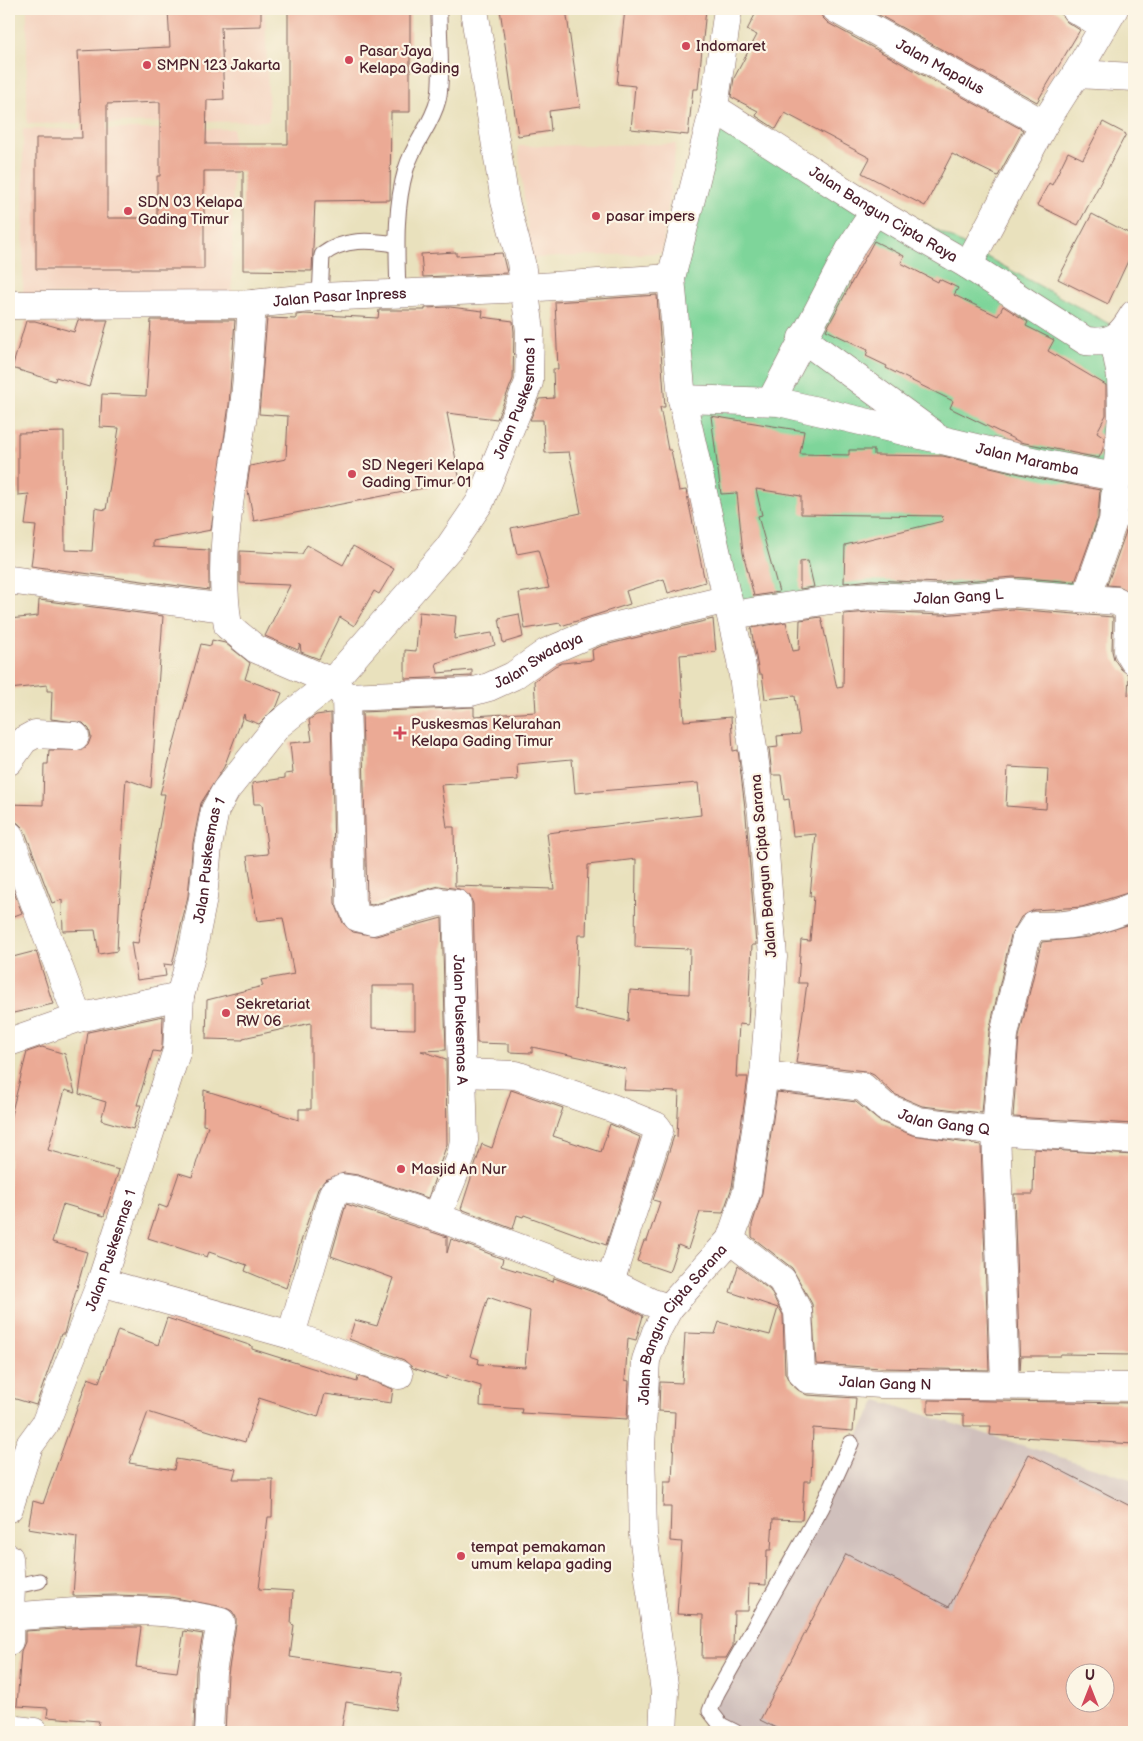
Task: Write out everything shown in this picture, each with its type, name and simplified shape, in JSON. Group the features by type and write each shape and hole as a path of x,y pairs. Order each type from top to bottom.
{"street":[{"name":"Jalan Bangun Cipta Sarana","path":"663,1732 666,1712 665,1692 643,1535 641,1446 646,1360 656,1332 669,1308 715,1259 730,1240 747,1191 764,1075 773,957 762,814 741,662 682,398 671,278 714,108 728,9"},
{"name":"Jalan Mapalus","path":"836,9 1044,124"},
{"path":"1075,9 1109,17"},
{"name":"Jalan Puskesmas 1","path":"9,1508 29,1446 45,1424 102,1282 177,1050 180,996 199,916 215,810 226,790 278,725 339,690 448,549 480,502 529,382 530,330 525,288 519,251 505,202 474,10"},
{"name":"Jalan Bangun Cipta Raya","path":"714,108 875,211 968,265 1044,124 1109,17"},
{"path":"1076,74 1134,77"},
{"path":"771,401 802,338 853,244 875,211"},
{"path":"968,265 1086,341 1100,343 1114,339 1124,332 1134,314"},
{"name":"Jalan Pasar Inpress","path":"9,304 252,304 320,297 398,295 671,278"},
{"path":"252,304 242,421 224,547 225,608 228,626 256,649 339,690"},
{"name":"Jalan Maramba","path":"802,338 940,439"},
{"path":"1086,598 1113,521 1122,415 1121,377 1114,339"},
{"name":"Jalan Maramba","path":"682,398 771,401 1045,464 1116,477"},
{"path":"9,580 225,608"},
{"name":"Jalan Gang L","path":"730,607 870,596 941,599 1012,593 1117,601 1129,609 1128,651 1134,661"},
{"name":"Jalan Swadaya","path":"339,690 471,692 497,684 513,676 547,652 596,631 730,607"},
{"name":"Jalan Puskesmas A","path":"339,690 351,903 357,917 372,921 438,902 457,904 464,1140 461,1157 437,1217"},
{"path":"9,761 24,740 35,734 76,736"},
{"path":"9,835 78,1018"},
{"path":"1005,1385 996,1130 1004,1035 1026,938 1034,926 1067,926 1118,913 1134,906"},
{"path":"9,1042 78,1018 180,996"},
{"path":"463,1073 516,1075 612,1108 656,1126 659,1130 610,1282"},
{"name":"Jalan Gang Q","path":"764,1075 863,1087 885,1107 918,1121 996,1130 1134,1140"},
{"path":"291,1335 333,1193 342,1188 355,1190 437,1217 610,1282 650,1302 669,1308"},
{"name":"Jalan Gang N","path":"730,1240 782,1280 798,1311 801,1372 808,1379 881,1384 1134,1387"},
{"path":"102,1282 291,1335 399,1375"},
{"path":"9,1558 11,1587 10,1629 76,1611 137,1610 199,1616 221,1622 212,1672 209,1732"},
{"path":"9,1729 34,1732"}],"lane":[{"path":"398,295 395,244 406,169 415,145 430,122 438,98 439,16"},
{"path":"320,297 322,255 333,246 349,242 395,244"},
{"path":"735,1732 721,1725 710,1711 717,1693 822,1507 850,1443"},
{"path":"11,1587 39,1581"}],"shaded area":[{"name":"SMPN 123 Jakarta","path":"27,9 265,9 269,121 27,124"},
{"name":"SDN 03 Kelapa Gading Timur","path":"23,129 233,129 232,293 23,295"},
{"name":"pasar impers","path":"676,144 662,253 531,258 518,146"},
{"path":"877,1400 1134,1480 1134,1732 699,1732"}],"green space":[{"path":"714,108 1124,332 1088,588 757,603 728,599 671,278"}],"building":[{"path":"168,9 261,9 261,26 221,27 224,99 207,100 206,144 288,144 288,9 410,9 410,112 391,112 390,200 315,201 312,271 243,270 243,171 204,171 204,269 36,269 36,138 82,138 78,51 170,47","holes":["160,102 160,176 157,176 157,218 107,218 107,104"]},
{"path":"500,9 566,9 580,107 549,111 551,131 518,136"},
{"path":"625,9 706,9 698,89 693,89 688,135 631,129 635,86 617,84"},
{"path":"758,9 820,9 822,17 828,23 1023,130 998,176 952,154 925,206 862,173 870,158 785,113 776,129 756,116 758,111 731,97 734,78 757,35 747,30"},
{"path":"868,9 1053,9 1060,13 1067,22 1080,30 1037,102"},
{"path":"1103,122 1126,134 1078,225 1037,205 1049,183 1052,185 1068,152 1083,159"},
{"path":"1092,214 1134,236 1134,248 1108,304 1058,279"},
{"path":"874,241 904,256 901,263 938,282 939,279 958,288 954,295 998,316 1003,306 1028,322 1026,326 1054,340 1048,351 1106,385 1106,415 1097,432 1104,437 1103,449 1099,458 1020,442 950,408 953,401 886,368 887,366 866,356 868,350 826,330"},
{"path":"456,252 456,256 502,253 507,273 423,277 421,254"},
{"path":"657,295 665,407 660,407 668,450 671,450 679,491 686,490 705,582 668,593 664,579 626,591 630,604 561,626 560,623 525,629 519,593 549,588 538,550 517,554 511,528 581,513 569,452 545,453 543,420 530,420 539,399 554,398 553,369 558,369 555,302"},
{"path":"450,307 483,311 482,317 513,321 514,332 513,379 497,419 447,413 460,481 254,521 247,486 250,466 286,459 288,416 259,414 267,318 296,319 296,315 304,314 378,318 379,310 425,310 425,308"},
{"path":"78,320 108,320 89,387 56,377 55,381 12,368 26,321 35,321 74,332"},
{"path":"151,320 235,320 229,405 211,530 153,541 153,547 209,550 209,590 31,566 36,526 25,525 29,494 18,495 18,433 64,432 65,550 92,551 95,508 106,510 119,428 100,427 102,394 146,396"},
{"path":"711,416 804,431 800,454 849,455 849,450 874,450 874,455 943,456 1042,479 1100,490 1098,518 1075,582 1013,577 941,583 871,580 844,583 845,545 943,521 942,516 801,514 801,496 756,489 762,515 758,516 779,592 754,596 743,553 737,493 721,494"},
{"path":"1132,483 1134,484 1134,594 1119,586 1107,585 1128,526"},
{"path":"307,545 343,565 353,546 394,569 379,594 374,591 354,626 340,617 319,659 301,652 300,644 298,650 265,636 290,585 240,583 240,551 302,554"},
{"path":"808,561 814,587 800,589 800,562"},
{"path":"39,600 163,616 151,788 126,779 117,951 99,954 95,930 63,931 62,900 52,903 24,829 18,823 9,820 9,804 43,805 44,764 48,764 49,750 82,750 88,745 91,737 89,729 83,723 51,719 52,691 47,691 47,685 9,689 9,619 38,616"},
{"path":"1012,609 1113,617 1112,651 1114,659 1121,669 1129,675 1128,695 1134,693 1134,891 1082,907 1034,910 1021,917 1011,935 989,1032 982,1113 922,1106 894,1094 874,1075 865,1071 796,1063 807,983 798,983 801,940 810,941 814,896 810,896 816,834 793,836 789,799 784,800 781,775 772,775 769,748 778,747 777,736 800,734 795,696 765,699 762,674 759,674 751,628 786,622 793,651 799,650 800,620 821,617 837,688 843,687 844,614 870,612 942,615","holes":["1008,767 1048,769 1046,809 1006,806"]},
{"path":"419,612 456,616 454,639 492,633 495,645 436,663 438,673 472,670 472,676 405,679 405,650 416,651"},
{"path":"519,614 523,637 503,643 499,618"},
{"path":"713,619 716,652 680,655 684,721 731,717 733,751 738,750 746,816 756,945 752,945 748,1025 739,1024 736,1077 748,1077 732,1187 723,1213 700,1212 688,1249 678,1245 669,1272 637,1261 644,1241 647,1241 660,1202 653,1200 674,1136 677,1137 679,1092 624,1090 626,1069 532,1047 532,1053 509,1052 509,1044 477,1043 473,904 470,896 459,889 439,886 372,905 368,904 367,900 362,712 474,707 474,716 536,712 534,681 562,663 593,660 592,650 601,646","holes":["572,759 575,793 698,783 701,815 547,833 554,889 455,886 454,827 447,827 441,785 518,780 517,764","636,859 635,947 690,949 689,994 630,990 628,1021 575,1009 578,935 586,935 588,865"]},
{"path":"212,640 225,643 250,663 245,679 282,693 277,706 259,724 245,719 244,714 224,767 201,803 193,843 188,896 172,965 164,964 166,976 137,980 131,942 138,943 165,794 160,794 201,644 211,646"},
{"path":"331,713 335,903 343,923 353,932 376,936 442,918 446,1050 421,1051 446,1059 447,1144 428,1198 358,1175 344,1173 325,1180 318,1189 286,1288 245,1271 247,1265 209,1252 207,1257 148,1238 159,1205 167,1208 179,1173 192,1177 208,1126 203,1125 204,1090 299,1120 299,1109 311,1109 311,1023 243,1038 243,1040 206,1039 207,1000 263,986 261,980 294,974 283,918 257,921 247,856 268,854 262,804 254,804 252,783 285,778 285,774 293,773 290,743 312,741 309,720 316,715","holes":["372,986 415,986 415,1029 372,1028"]},
{"path":"9,879 22,913 9,918"},
{"path":"1134,923 1134,1124 1013,1117 1019,1037 1042,942 1089,937"},
{"path":"36,951 53,1004 9,1014 9,958"},
{"path":"163,1016 162,1047 160,1052 153,1051 137,1105 141,1105 133,1129 101,1120 106,1102 79,1094 88,1032"},
{"path":"42,1047 65,1054 75,1093 65,1090 48,1150 119,1170 104,1216 63,1204 52,1242 87,1252 64,1334 61,1334 36,1405 9,1397 9,1123 27,1052"},
{"path":"511,1090 563,1108 553,1136 601,1152 610,1124 640,1137 606,1245 524,1215 523,1217 517,1215 513,1229 461,1209 482,1144 492,1148"},
{"path":"777,1092 856,1102 879,1121 912,1135 981,1145 989,1370 882,1368 816,1364 812,1304 792,1268 752,1237 752,1225 762,1193"},
{"path":"1034,1149 1134,1155 1134,1355 1061,1354 1060,1356 1021,1356 1020,1370 1014,1194 1033,1194"},
{"path":"346,1204 447,1237 447,1253 451,1239 503,1259 501,1266 553,1282 554,1278 604,1296 643,1316 636,1340 628,1338 625,1380 629,1381 627,1419 521,1413 522,1409 480,1406 481,1386 447,1376 446,1379 413,1368 404,1360 349,1339 355,1320 377,1326 393,1278 331,1256","holes":["488,1297 530,1311 525,1367 478,1364 479,1359 470,1356"]},
{"path":"738,1266 770,1290 783,1315 785,1373 790,1383 807,1395 856,1398 853,1431 813,1428 811,1481 804,1481 802,1520 773,1519 771,1550 767,1550 766,1585 749,1584 748,1611 734,1611 733,1646 726,1658 702,1658 703,1615 677,1614 682,1542 670,1541 671,1507 663,1507 664,1482 672,1482 675,1412 659,1411 660,1382 682,1383 685,1333 715,1334 719,1322 770,1335 778,1308 730,1292"},
{"path":"167,1318 252,1346 252,1349 357,1382 358,1376 393,1389 391,1403 325,1394 318,1417 259,1398 245,1442 148,1412 129,1463 174,1470 176,1459 236,1469 233,1479 273,1479 272,1517 268,1517 259,1589 293,1591 291,1624 294,1625 290,1657 402,1673 396,1710 346,1702 341,1732 225,1732 228,1674 236,1625 236,1617 232,1611 224,1607 170,1597 73,1596 77,1537 28,1529 33,1501 43,1504 88,1378 99,1382 118,1330 158,1345"},
{"path":"928,1400 1134,1403 1134,1444 990,1435 991,1426 964,1426 964,1415 928,1414"},
{"path":"1029,1454 1134,1508 1134,1732 784,1732 760,1720 846,1554 949,1607"},
{"path":"90,1627 141,1627 136,1667 177,1672 184,1631 203,1634 196,1671 194,1732 109,1732 97,1729 99,1721 47,1717 48,1708 17,1706 21,1651 25,1642 25,1631"}],"place":[{"name":"Indomaret","path":"686,46"},
{"name":"Pasar Jaya Kelapa Gading","path":"349,60"},
{"name":"SMPN 123 Jakarta","path":"147,65"},
{"name":"SDN 03 Kelapa Gading Timur","path":"128,211"},
{"name":"pasar impers","path":"596,216"},
{"name":"SD Negeri Kelapa Gading Timur 01","path":"352,474"},
{"name":"Puskesmas Kelurahan Kelapa Gading Timur","path":"400,733"},
{"name":"Sekretariat RW 06","path":"226,1013"},
{"name":"Masjid An Nur","path":"401,1169"},
{"name":"tempat pemakaman umum kelapa gading","path":"461,1556"}]}
